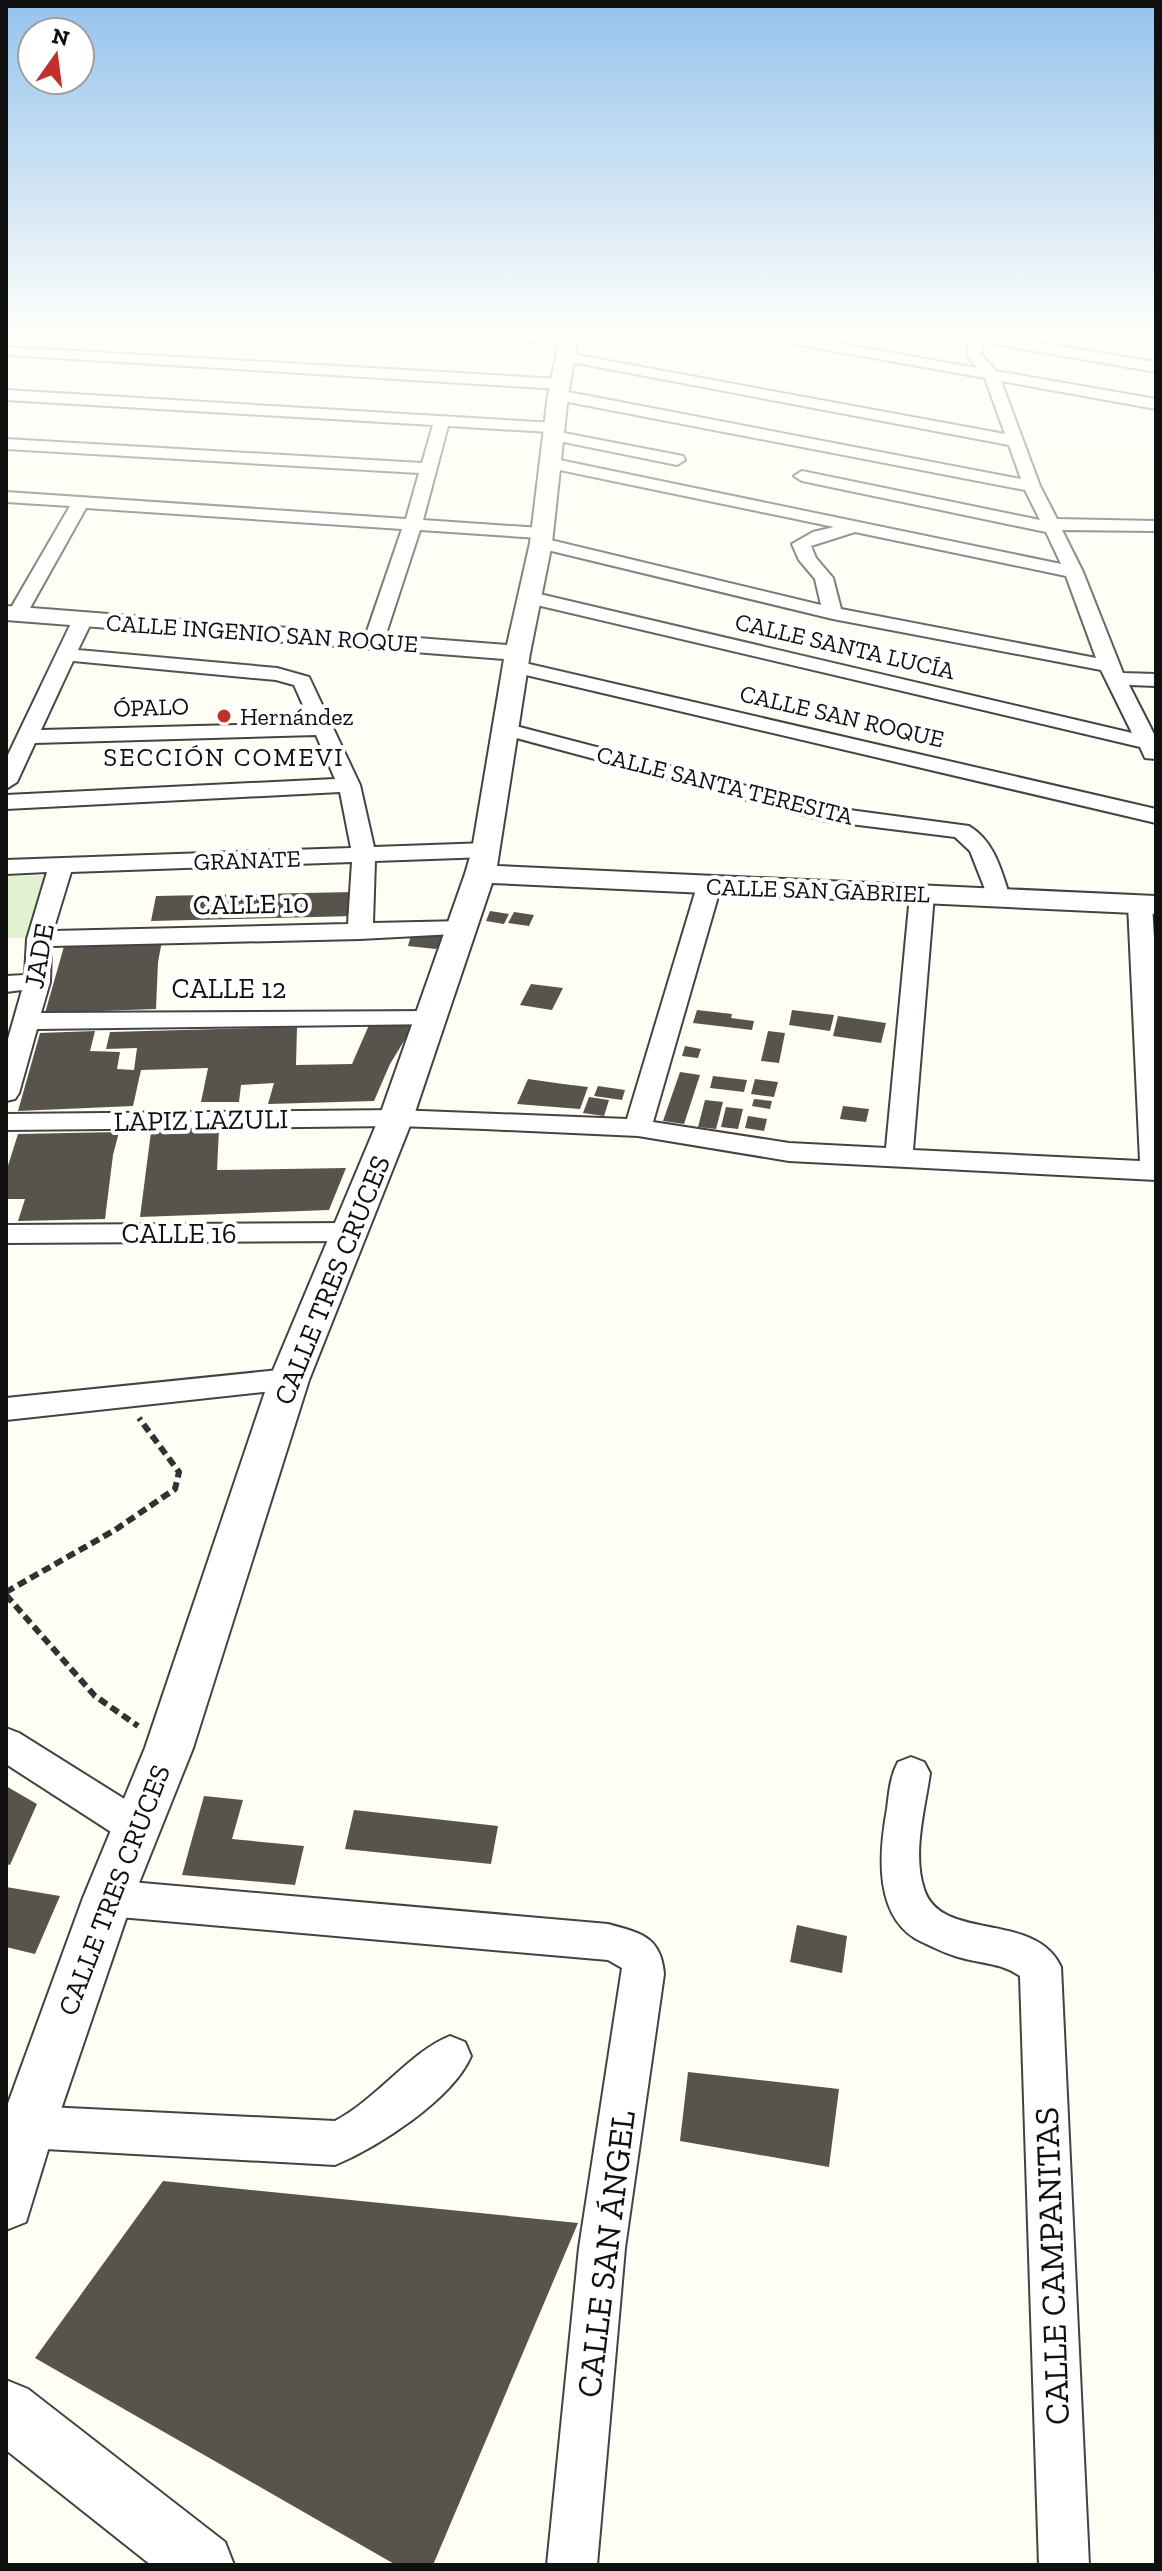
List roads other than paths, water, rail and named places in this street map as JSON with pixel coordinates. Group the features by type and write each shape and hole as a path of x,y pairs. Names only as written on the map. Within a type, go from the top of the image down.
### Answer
{"street":[{"path":"234,457 427,468"},
{"path":"374,640 413,524 430,457"},
{"name":"CALLE TRES CRUCES","path":"6,2202 27,2127 108,1898 169,1748 289,1380 352,1232 464,928 484,862 508,730 517,660 531,598 552,457"},
{"path":"672,457 677,460"},
{"path":"683,457 790,514 1074,572"},
{"path":"886,457 1032,486"},
{"path":"1021,457 1074,572 1113,673 1152,751"},
{"path":"802,476 1051,526 1156,526"},
{"name":"CALLE SANTA LUCÍA","path":"6,497 413,524 541,538 833,613 1156,680"},
{"path":"12,613 81,502"},
{"path":"790,514 808,560 824,578 833,613"},
{"path":"801,544 819,536 857,528"},
{"name":"CALLE SANTA LUCÍA","path":"531,598 1152,751"},
{"name":"CALLE INGENIO SAN ROQUE","path":"12,613 374,640 517,660"},
{"path":"6,782 83,619"},
{"path":"68,655 290,676 305,684 349,785 364,856 360,932"},
{"name":"CALLE SAN ROQUE","path":"517,660 1156,816"},
{"name":"ÓPALO","path":"28,737 323,729"},
{"name":"CALLE SANTA TERESITA","path":"508,730 826,814 961,831 975,839 983,852 998,897"},
{"path":"6,802 349,785"},
{"path":"1103,803 1156,794"},
{"name":"GRANATE","path":"6,867 364,856 484,862"},
{"name":"CALLE SAN GABRIEL","path":"484,862 709,886 1148,905"},
{"name":"JADE","path":"8,1078 37,982 39,939 61,866"},
{"path":"638,1128 709,886"},
{"path":"899,1156 922,895"},
{"path":"1148,905 1155,1171"},
{"name":"CALLE 10","path":"39,939 464,928"},
{"path":"6,984 37,982"},
{"name":"CALLE 12","path":"26,1021 432,1019"},
{"name":"LAPIZ LAZULI","path":"6,1122 396,1118 638,1128 789,1152 1155,1171"},
{"name":"CALLE 16","path":"6,1234 352,1232"},
{"path":"6,1409 289,1380"},
{"path":"6,1744 136,1827"},
{"name":"CALLE CAMPANITAS","path":"911,1773 899,1878 906,1902 917,1919 957,1939 1012,1949 1040,1967 1064,2565"},
{"name":"CALLE SAN ÁNGEL","path":"108,1898 608,1942 630,1949 642,1959 643,1974 602,2248 572,2565"},
{"path":"27,2127 335,2143 351,2138 371,2124 450,2056"},
{"path":"6,2411 202,2565"}],"place":[{"name":"Hernández","path":"224,716"}],"district":[{"name":"SECCIÓN COMEVI","path":"224,757"}]}
